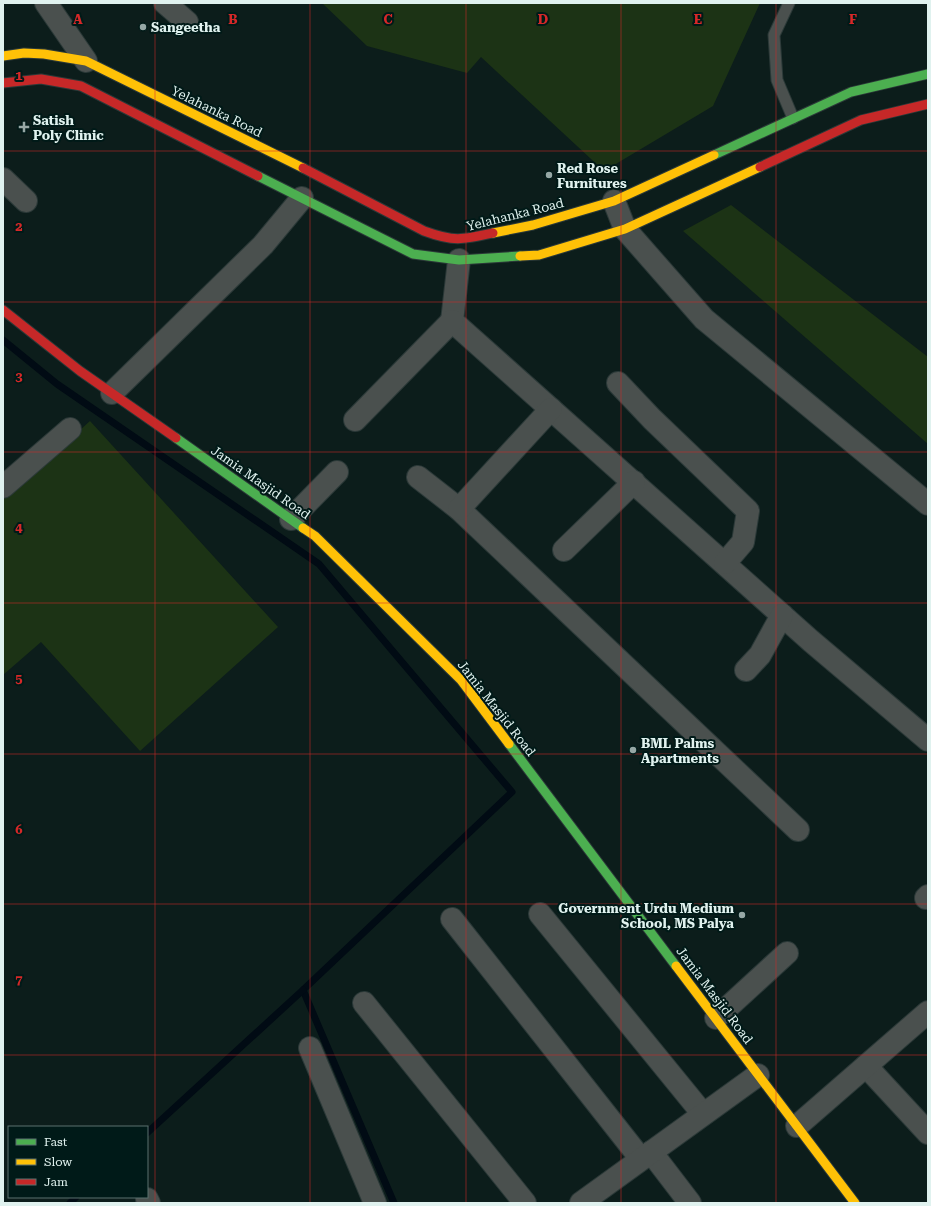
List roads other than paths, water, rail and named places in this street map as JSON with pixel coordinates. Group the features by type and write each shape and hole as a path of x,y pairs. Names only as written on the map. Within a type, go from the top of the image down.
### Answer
{"main road":[{"name":"Yelahanka Road","path":"3,56 16,53 54,53 86,61 317,175 424,231 442,237 462,240 533,225 614,201 851,92 928,74"},
{"path":"3,83 41,79 82,86 413,254 459,260 538,255 625,229 861,120 928,104"},
{"name":"Jamia Masjid Road","path":"3,310 112,393 315,536 461,680 855,1203"}],"street":[{"path":"46,3 86,61"},
{"path":"165,3 187,22"},
{"path":"3,179 26,201"},
{"path":"112,393 263,245 302,198"},
{"path":"614,201 625,229 704,319 928,504"},
{"path":"355,420 452,321 459,260"},
{"path":"452,321 782,615 928,740"},
{"path":"618,383 652,419 748,511 743,542 725,564"},
{"path":"459,509 552,410"},
{"path":"3,487 70,428"},
{"path":"291,519 337,472"},
{"path":"418,477 459,509 798,830"},
{"path":"564,550 634,482"},
{"path":"746,670 760,655 782,615"},
{"path":"540,914 703,1114"},
{"path":"452,919 646,1156 690,1203"},
{"path":"716,1018 787,953"},
{"path":"364,1003 526,1203"},
{"path":"797,1126 928,1012"},
{"path":"310,1048 375,1203"},
{"path":"866,1066 928,1133"},
{"path":"581,1203 758,1075"}],"lane":[{"path":"789,3 774,35 777,80 793,118"}],"waterway":[{"path":"3,340 57,384 319,564 512,792 303,990 394,1203"},
{"path":"148,1132 303,990"},
{"path":"70,1203 75,1198"}],"place":[{"name":"Sangeetha","path":"143,27"},
{"name":"Satish Poly Clinic","path":"24,127"},
{"name":"Red Rose Furnitures","path":"549,175"},
{"name":"BML Palms Apartments","path":"633,750"},
{"name":"Government Urdu Medium School, MS Palya","path":"742,915"}]}
